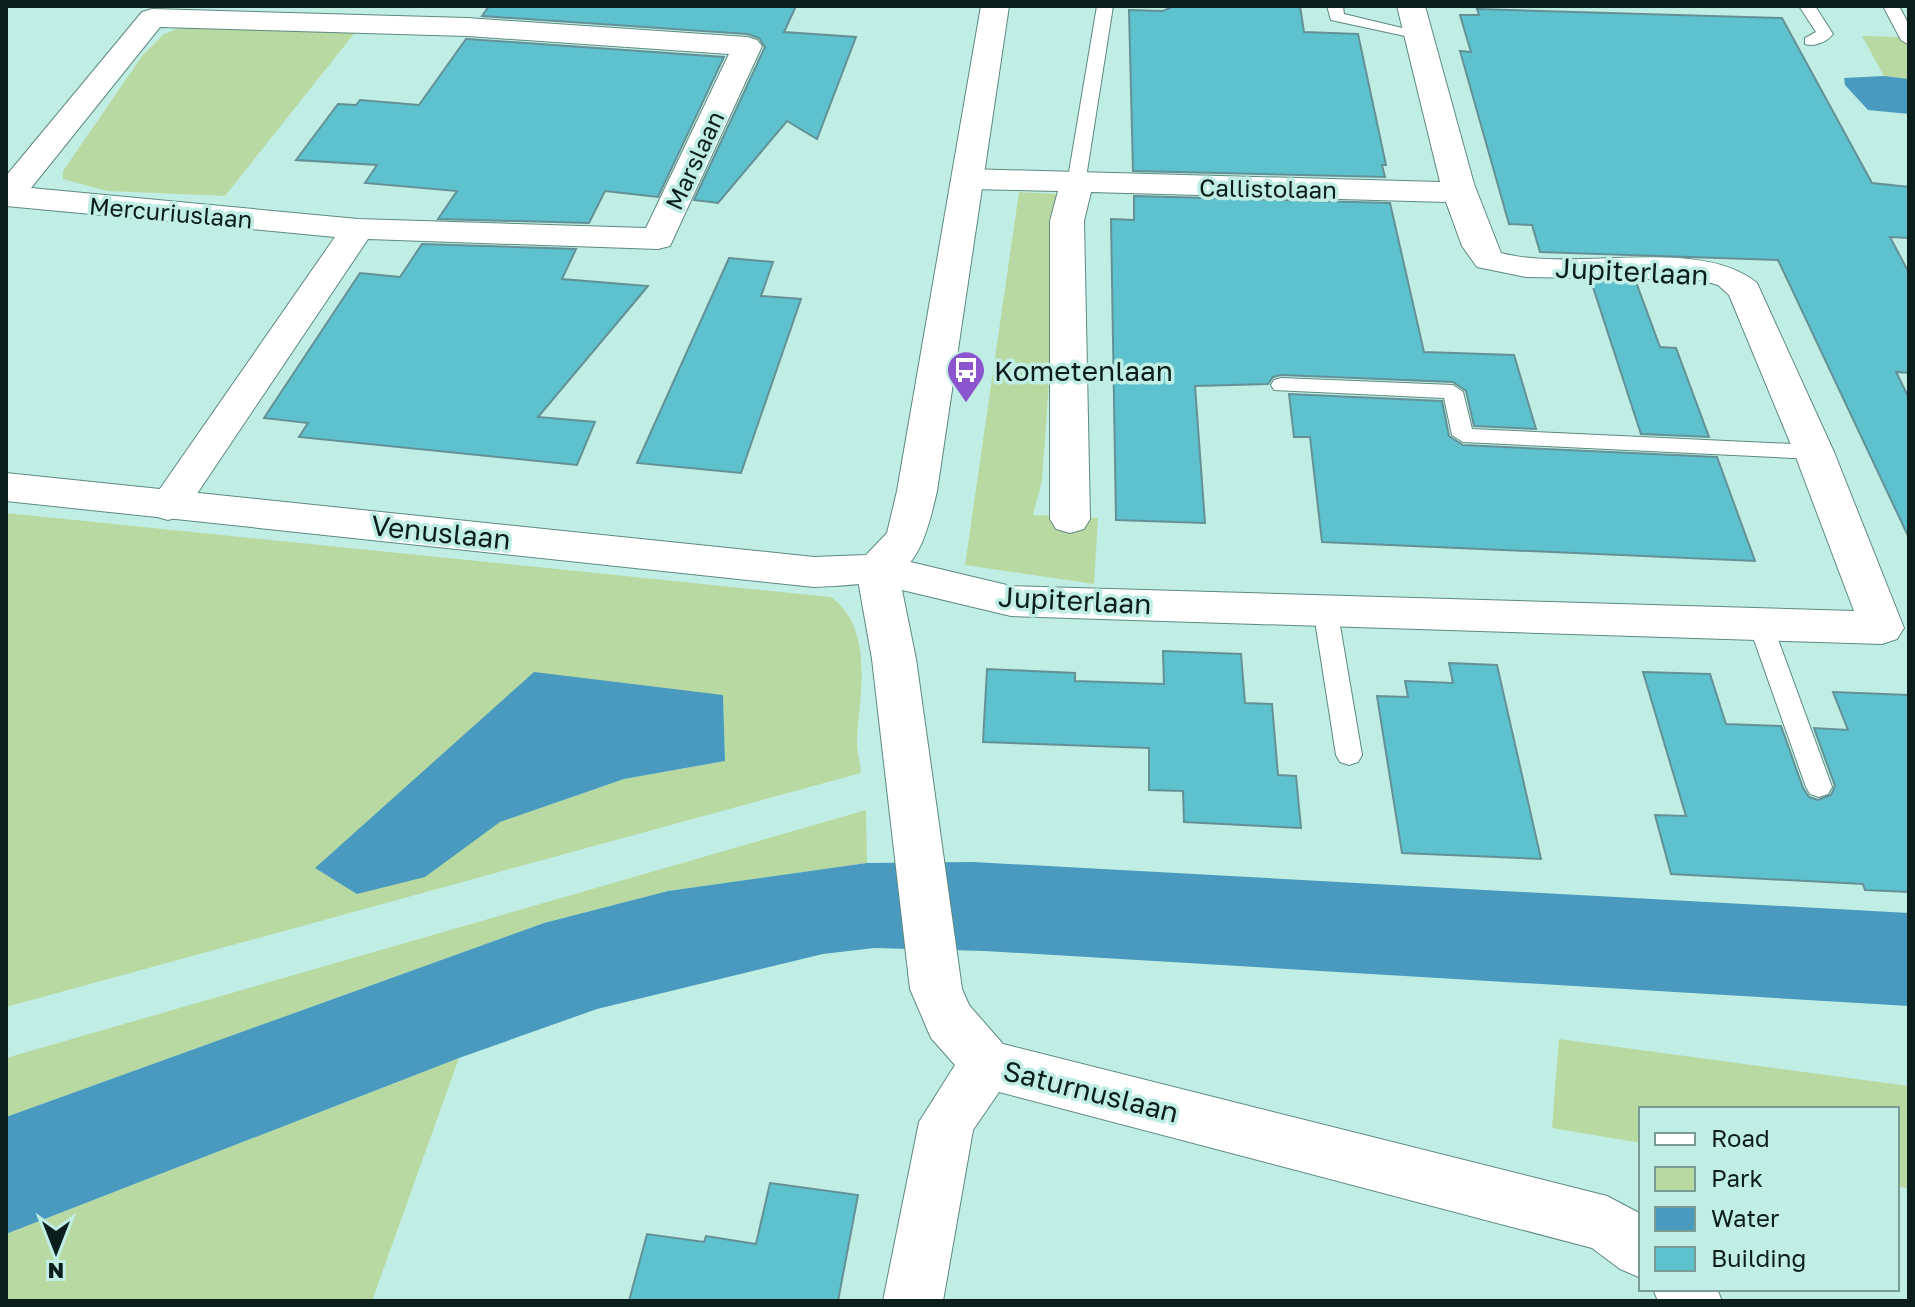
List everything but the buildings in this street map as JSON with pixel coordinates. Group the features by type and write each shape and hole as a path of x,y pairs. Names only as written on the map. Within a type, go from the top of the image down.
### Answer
{"street":[{"path":"877,569 906,538 932,403 995,6"},
{"name":"Mercuriuslaan","path":"152,18 14,178 7,196 358,229"},
{"name":"Marslaan","path":"152,18 467,27 747,46 658,239 358,229"},
{"name":"Jupiterlaan","path":"877,569 1011,601 1325,608 1882,628 1814,452 1745,290 1730,278 1702,270 1521,267 1492,262 1479,252 1459,192 1415,20"},
{"name":"Callistolaan","path":"967,179 1459,192"},
{"path":"1070,519 1067,221 1076,184"},
{"path":"168,506 358,229"},
{"name":"Venuslaan","path":"6,487 814,572 877,569"},
{"name":"Saturnuslaan","path":"877,569 894,659 936,989 950,1021 987,1064 1607,1224 1639,1248"},
{"path":"913,1301 947,1122 987,1064"}],"lane":[{"path":"1076,184 1105,6"},
{"path":"1335,6 1337,17 1415,20"},
{"path":"1807,6 1825,34 1811,41"},
{"path":"1891,6 1909,40"},
{"path":"1281,385 1453,392 1463,435 1814,452"},
{"path":"1325,608 1349,755"},
{"path":"1760,623 1819,787"}],"green space":[{"path":"179,28 357,30 225,196 107,191 63,179 63,171 142,56 164,34"},
{"path":"1862,36 1909,37 1909,79 1884,76"},
{"path":"1019,192 1058,194 1055,297 1042,481 1033,515 1098,518 1094,584 965,565"},
{"path":"6,513 831,597 853,625 861,661 857,740 861,773 6,1007","holes":["723,695 725,761 624,779 500,822"]},
{"path":"866,810 867,863 668,891 544,923 6,1117 6,1058"},
{"path":"1559,1039 1909,1086 1909,1189 1899,1186 1899,1107 1639,1107 1639,1143 1552,1128"},
{"path":"459,1058 372,1301 6,1301 6,1234"}],"water":[{"path":"1884,76 1909,79 1909,114 1868,110 1845,85 1844,78"},
{"path":"534,672 723,695 725,761 624,779 500,822 425,877 357,894 315,868"},
{"path":"973,862 1909,913 1909,1006 985,951 874,948 823,954 597,1009 459,1058 6,1234 6,1117 544,923 668,891 867,863"}],"place":[{"name":"Kometenlaan","path":"966,404"}]}
